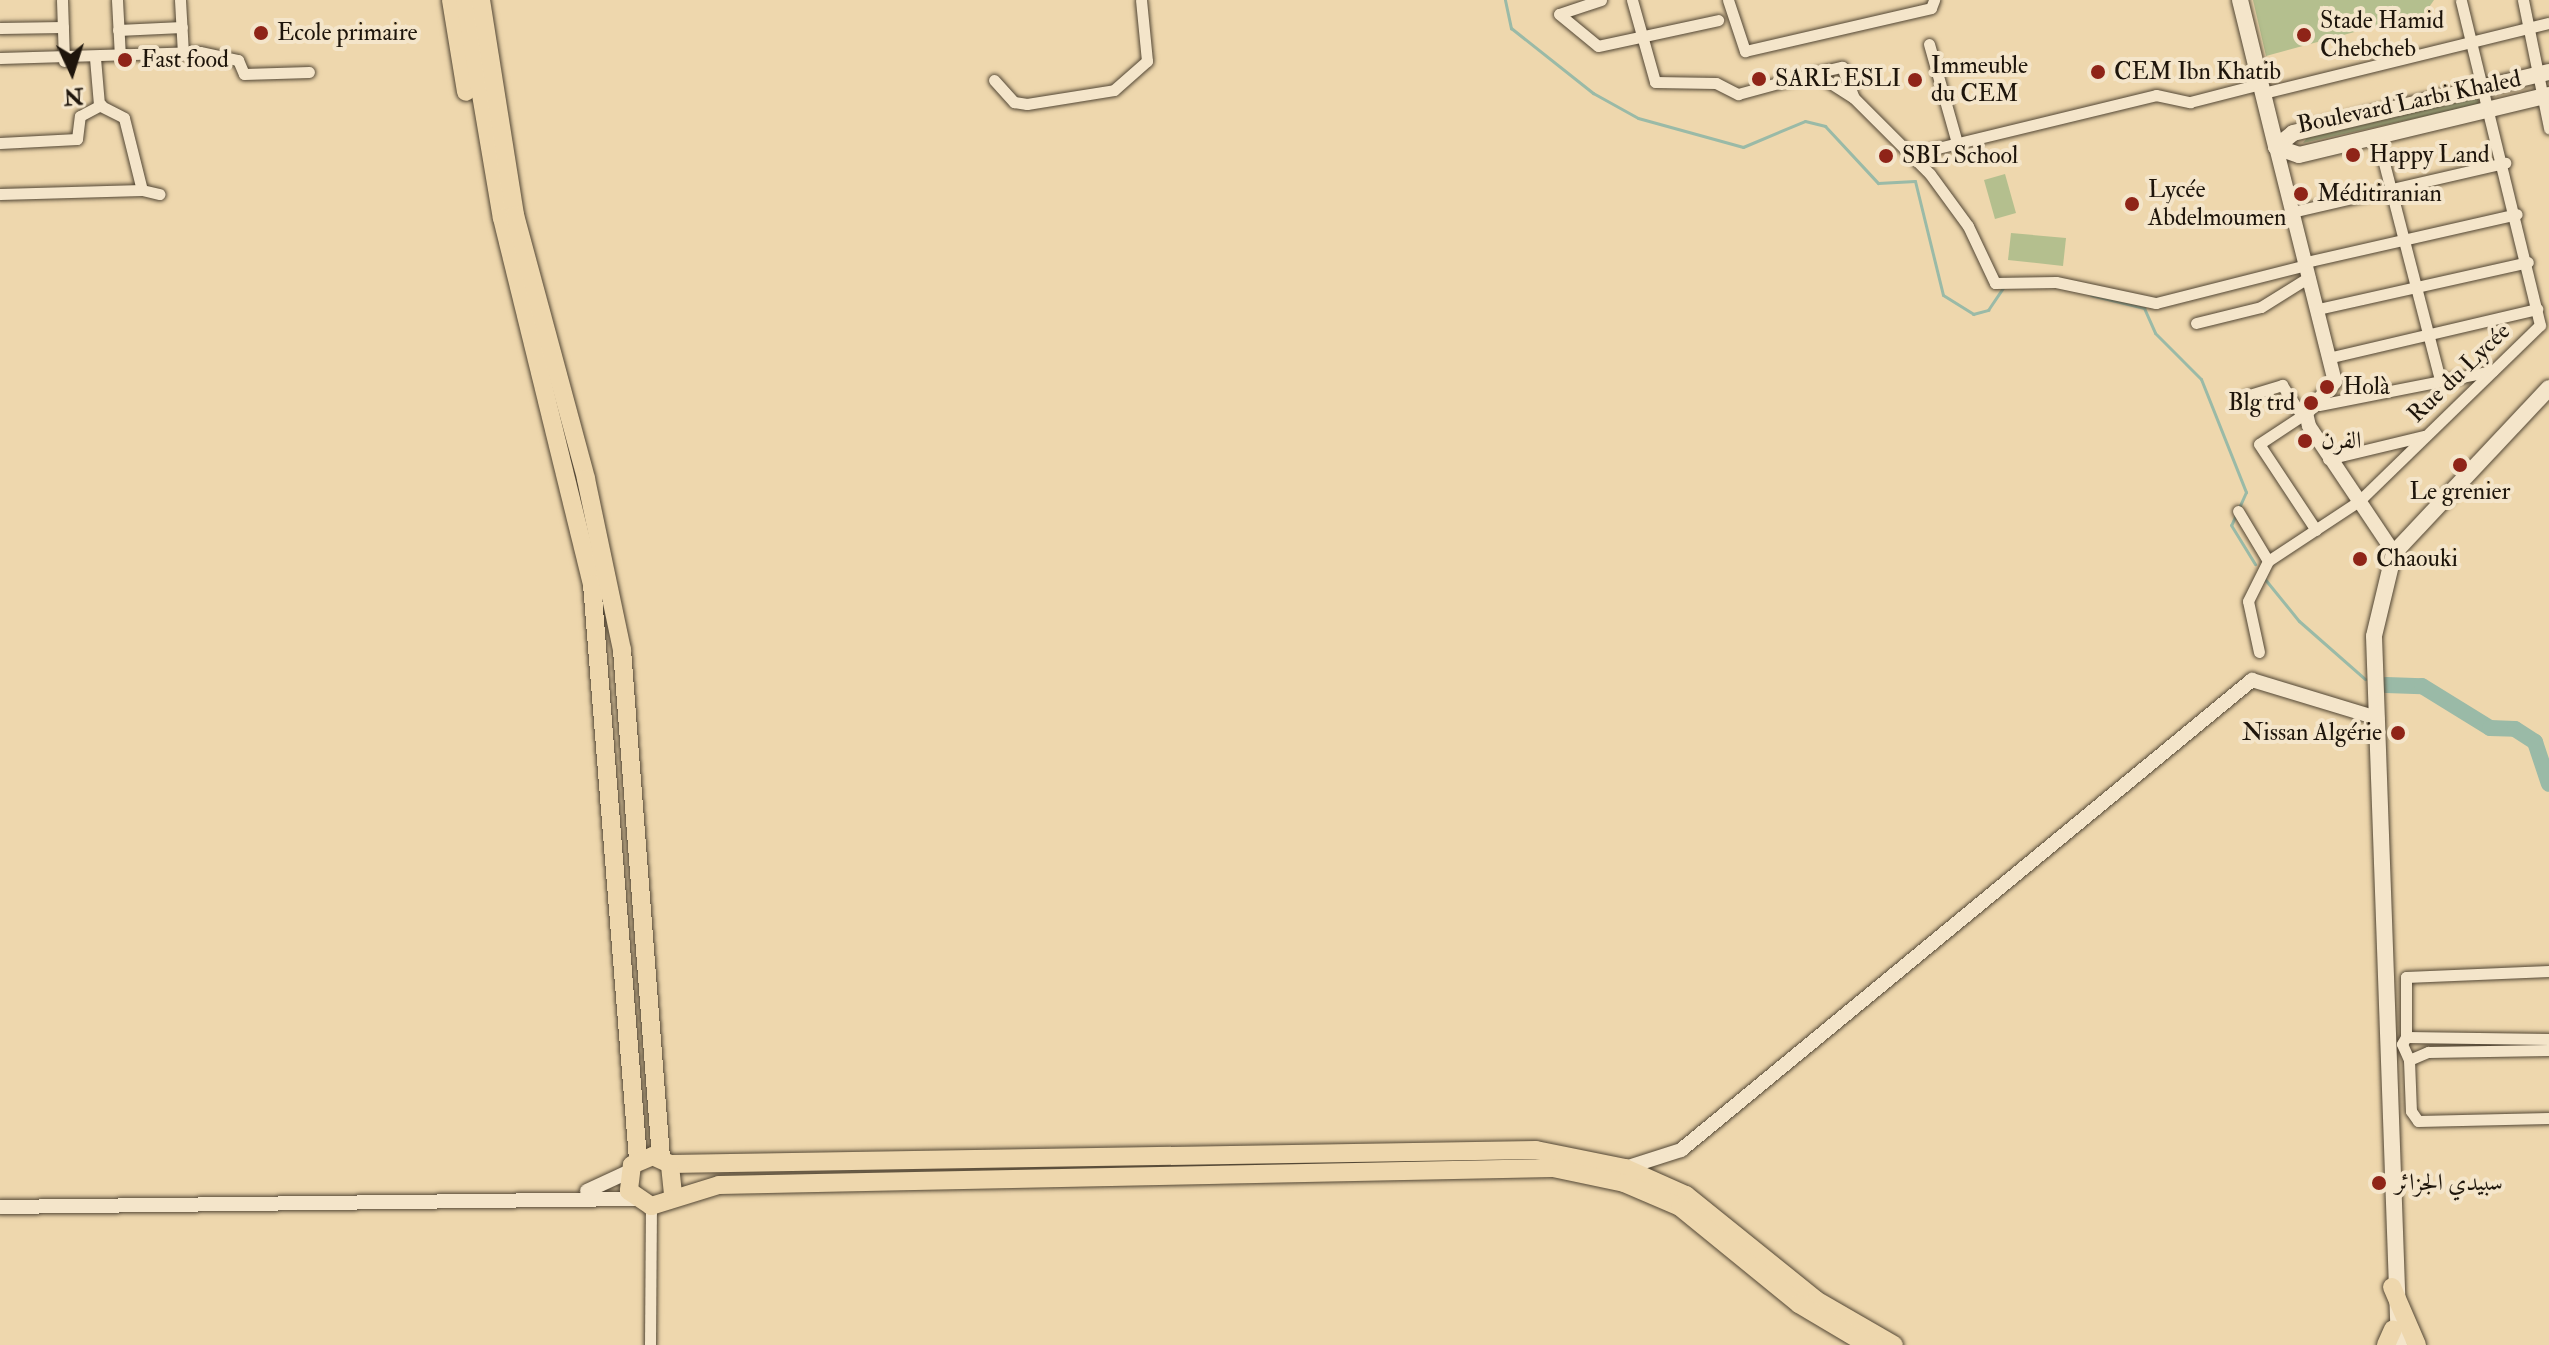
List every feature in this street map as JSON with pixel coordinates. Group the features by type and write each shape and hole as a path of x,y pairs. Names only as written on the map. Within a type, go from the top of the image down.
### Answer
{"main road":[{"path":"451,0 478,154 508,217 586,479 622,650 666,1161 673,1194"},
{"path":"465,0 508,217 592,584 633,1166 643,1202 719,1185 1553,1168 1624,1183 1680,1207 1799,1304 1868,1345"},
{"path":"481,0 490,123"},
{"path":"489,0 508,217"},
{"path":"2240,0 2276,147"},
{"name":"Boulevard Larbi Khaled","path":"2276,147 2293,133 2543,73"},
{"name":"Boulevard Larbi Khaled","path":"2276,147 2299,155 2546,96"},
{"path":"2393,1337 2374,636 2394,553 2549,388"},
{"path":"633,1166 666,1161 1536,1150 1625,1168 1705,1207 1816,1300 1894,1345"},
{"path":"2392,1287 2417,1345"}],"street":[{"path":"62,0 64,61"},
{"path":"117,0 120,57"},
{"path":"180,0 183,54"},
{"path":"994,80 1014,102 1027,104 1114,90 1147,61 1141,0"},
{"path":"1601,0 1563,9 1560,18 1598,46 1718,20"},
{"path":"1632,0 1651,78 1660,83 1716,83 1738,94 1842,67 1854,98"},
{"path":"1728,0 1745,51 1931,8 1934,0"},
{"name":"Rue du Lycée","path":"2259,652 2248,601 2256,575 2268,561 2359,501 2540,325 2505,163 2470,43 2461,0"},
{"path":"2523,0 2543,73 2549,128"},
{"path":"1913,154 2156,95 2190,102 2261,89 2549,23"},
{"path":"0,28 63,27"},
{"path":"118,30 182,27"},
{"path":"1929,44 1957,143"},
{"path":"0,58 64,61 183,54 233,58 254,76 309,72"},
{"path":"95,58 101,105"},
{"path":"1815,73 1854,98 1913,154 1968,226 1997,283 2056,282 2156,303 2517,214"},
{"path":"0,143 77,139 80,116 101,105"},
{"path":"101,105 124,118 142,190"},
{"path":"2377,136 2440,380"},
{"path":"2276,147 2332,357 2335,382 2309,411 2259,444 2316,530"},
{"path":"2292,212 2505,163"},
{"path":"0,194 142,190 160,194"},
{"path":"2318,309 2528,262"},
{"path":"2196,323 2261,307 2307,268"},
{"path":"2332,357 2537,309"},
{"path":"2309,411 2440,380 2493,371"},
{"path":"2246,396 2282,385 2309,411 2328,459 2394,553"},
{"path":"2328,459 2426,435"},
{"path":"2238,511 2268,561"},
{"path":"1625,1168 1681,1150 2252,680 2377,718"},
{"path":"2549,971 2406,977 2411,1111 2418,1121 2549,1118"},
{"path":"2406,1037 2549,1039"},
{"path":"2409,1060 2428,1052 2549,1050"},
{"path":"576,1195 633,1166"},
{"path":"0,1207 576,1195 643,1202 650,1345"}],"green space":[{"name":"Stade Hamid Chebcheb","path":"2253,0 2434,0 2425,13 2266,56"},
{"path":"2477,98 2480,104 2303,143 2307,138"},
{"path":"2005,174 2016,213 1995,219 1984,180"},
{"path":"2011,233 2066,238 2063,266 2008,260"}],"waterway":[{"path":"1505,0 1511,28 1593,93 1638,118 1743,147 1805,121 1825,126 1878,183 1915,181 1943,295 1973,314 1988,310 2003,288"},
{"path":"2091,295 2144,308 2155,333 2201,379 2246,492 2231,525 2255,564"},
{"path":"2264,578 2299,621 2365,679"},
{"path":"2386,685 2422,686 2490,728 2515,729 2535,742 2549,784"}],"place":[{"name":"Ecole primaire","path":"261,33"},
{"name":"Stade Hamid Chebcheb","path":"2304,35"},
{"name":"Fast food","path":"125,60"},
{"name":"CEM Ibn Khatib","path":"2098,72"},
{"name":"SARL ESLI","path":"1759,79"},
{"name":"Immeuble du CEM","path":"1915,80"},
{"name":"Happy Land","path":"2353,155"},
{"name":"SBL School","path":"1886,156"},
{"name":"Méditiranian","path":"2301,194"},
{"name":"Lycée Abdelmoumen","path":"2132,204"},
{"name":"Holà","path":"2327,387"},
{"name":"Blg trd","path":"2311,403"},
{"name":"الفرن","path":"2305,441"},
{"name":"Le grenier","path":"2460,465"},
{"name":"Chaouki","path":"2360,559"},
{"name":"Nissan Algérie","path":"2398,733"},
{"name":"سبيدي الجزائر","path":"2379,1183"}]}
